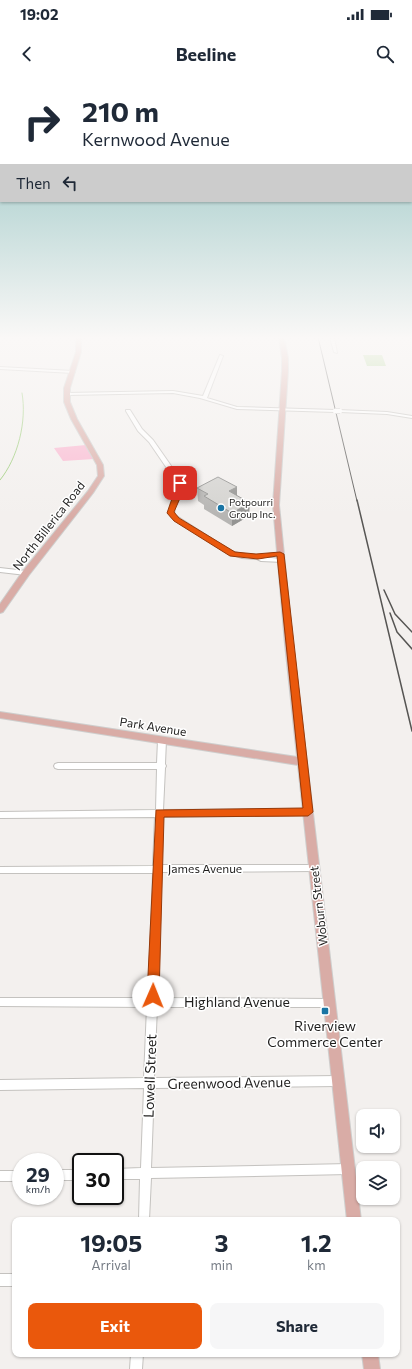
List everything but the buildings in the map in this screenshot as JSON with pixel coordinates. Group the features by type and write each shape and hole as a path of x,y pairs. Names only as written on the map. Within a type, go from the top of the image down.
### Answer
{"main road":[{"name":"North Billerica Road","path":"0,610 26,573 91,492 102,476 100,464 68,405 67,397"},
{"name":"Woburn Street","path":"283,397 276,505 280,554 354,1217"},
{"name":"Park Avenue","path":"0,715 303,762"},
{"path":"370,1357 372,1369"}],"street":[{"path":"200,397 237,408 387,413 412,417"},
{"path":"128,411 140,430 151,441 180,483 180,489 171,510 173,516 229,552 242,556 280,554"},
{"path":"258,556 260,559 281,561"},
{"path":"0,570 26,573"},
{"name":"Lowell Street","path":"144,1217 162,740"},
{"path":"58,766 162,766"},
{"path":"0,815 308,812"},
{"name":"James Avenue","path":"0,870 314,868"},
{"name":"Highland Avenue","path":"0,1002 330,1003"},
{"name":"Greenwood Avenue","path":"0,1085 338,1081"},
{"path":"124,1174 349,1169"},
{"path":"0,1176 12,1176"},
{"path":"0,1280 12,1280"},
{"path":"136,1369 137,1357"}],"shaded area":[{"path":"86,445 94,459 63,461 54,448"}],"waterway":[{"path":"0,480 12,461 20,439 23,415 22,397"}],"railway":[{"path":"332,397 357,501"},
{"path":"357,500 412,731"},
{"path":"384,590 395,614 412,632"},
{"path":"390,613 397,632 412,649"}],"place":[{"name":"Potpourri Group Inc.","path":"221,508"},
{"name":"Riverview Commerce Center","path":"325,1011"}],"route":[{"path":"153,996 155,890 159,813 308,812 280,554 258,556 242,556 233,554 177,519 173,516 171,510 180,489 180,483"}]}
